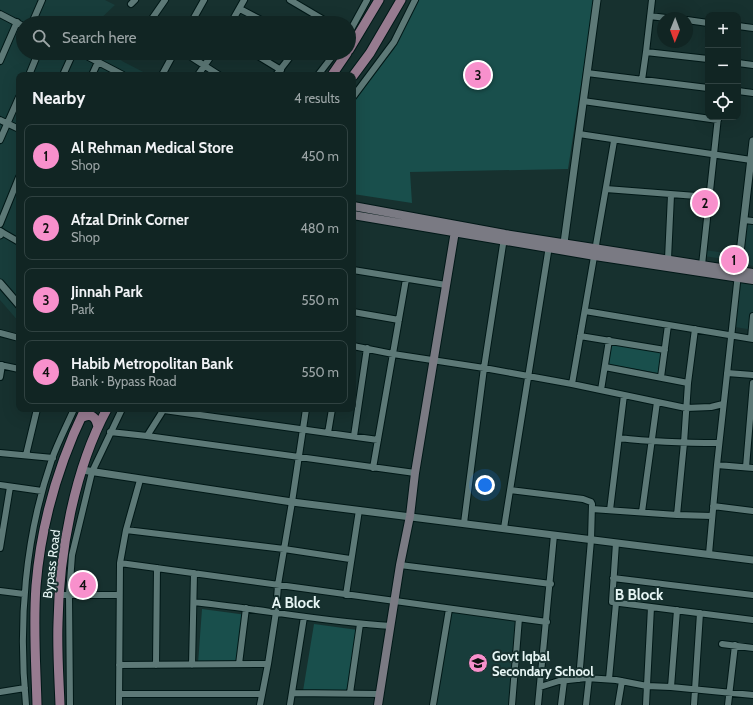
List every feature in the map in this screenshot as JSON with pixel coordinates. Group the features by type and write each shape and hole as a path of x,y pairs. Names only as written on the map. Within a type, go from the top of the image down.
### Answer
{"main road":[{"path":"356,30 379,0"},
{"path":"356,72 370,53 401,0"},
{"path":"334,72 342,60"},
{"path":"356,207 504,238 738,274 753,273"},
{"path":"356,215 456,229"},
{"path":"378,705 456,229"},
{"path":"550,245 564,243 596,252 668,259 702,265 738,274 753,280"},
{"path":"38,705 35,626 36,587 40,548 48,508 59,470 84,412"},
{"name":"Bypass Road","path":"60,705 58,643 63,548 82,470 98,427 106,412"},
{"path":"81,418 87,415 92,415 96,419 98,427"}],"street":[{"path":"35,16 42,0"},
{"path":"154,16 165,0"},
{"path":"195,16 204,0"},
{"path":"236,16 244,0"},
{"path":"290,0 318,16"},
{"path":"356,94 394,42 415,0"},
{"path":"564,243 597,0"},
{"path":"642,80 652,0"},
{"path":"356,23 364,1"},
{"path":"240,9 253,16"},
{"path":"0,14 16,22"},
{"path":"650,16 657,17"},
{"path":"693,21 705,23"},
{"path":"0,61 16,24"},
{"path":"741,26 753,28"},
{"path":"646,52 705,59"},
{"path":"30,72 35,60"},
{"path":"64,72 69,60"},
{"path":"94,60 117,72"},
{"path":"164,72 170,60"},
{"path":"197,60 215,72"},
{"path":"200,72 208,60"},
{"path":"262,60 278,72 287,60"},
{"path":"320,72 330,60"},
{"path":"93,72 98,62"},
{"path":"741,63 753,65"},
{"path":"587,73 705,88"},
{"path":"741,91 753,93"},
{"path":"583,101 705,116"},
{"path":"0,140 16,104"},
{"path":"0,120 16,128"},
{"path":"702,265 718,120"},
{"path":"579,134 614,141 751,160"},
{"path":"572,384 614,141"},
{"path":"709,554 723,404 744,220 750,192 753,145"},
{"path":"16,185 0,230 16,239"},
{"path":"606,189 709,197"},
{"path":"668,259 671,194"},
{"path":"744,220 753,221"},
{"path":"464,523 484,368 504,238"},
{"path":"504,528 550,245"},
{"path":"356,271 446,285"},
{"path":"373,468 406,279"},
{"path":"0,283 16,301"},
{"path":"585,311 752,339 753,316"},
{"path":"356,313 399,320"},
{"path":"661,377 668,325"},
{"path":"676,516 684,443 688,383 695,329"},
{"path":"0,333 16,337"},
{"path":"580,336 665,350"},
{"path":"600,390 609,340"},
{"path":"356,346 572,384 686,408 711,407 723,404"},
{"path":"354,436 367,348"},
{"path":"0,377 1,365 16,368"},
{"path":"605,367 688,383"},
{"path":"727,373 753,375"},
{"path":"746,467 753,384"},
{"path":"610,510 624,395"},
{"path":"642,512 657,402"},
{"path":"26,456 36,412"},
{"path":"26,705 24,594 33,534 42,492 52,458 73,412"},
{"path":"70,705 69,595 72,555 92,472 120,412"},
{"path":"148,436 162,412"},
{"path":"184,412 378,440"},
{"path":"260,705 268,664 276,612 278,585 305,412"},
{"path":"328,433 332,412"},
{"path":"110,432 415,473"},
{"path":"619,438 652,442 719,443"},
{"path":"0,453 52,458"},
{"path":"717,465 753,468"},
{"path":"82,470 292,502 753,560"},
{"path":"119,705 120,563 126,530 140,480"},
{"path":"0,485 42,492"},
{"path":"0,548 10,487"},
{"path":"510,490 588,500 591,502 591,540 579,679"},
{"path":"713,506 753,511"},
{"path":"592,509 676,516 712,516"},
{"path":"346,595 350,559 359,510"},
{"path":"126,530 284,549 350,559"},
{"path":"538,705 551,584 554,535"},
{"path":"616,543 612,602 753,620"},
{"path":"120,563 547,622"},
{"path":"400,565 551,584"},
{"path":"156,664 157,568"},
{"path":"192,664 194,573"},
{"path":"613,578 753,595"},
{"path":"0,591 24,594"},
{"path":"60,595 119,595"},
{"path":"194,602 360,624 391,626"},
{"path":"609,679 616,603"},
{"path":"646,705 651,607"},
{"path":"239,664 246,608"},
{"path":"433,705 449,608"},
{"path":"671,687 676,610"},
{"path":"694,705 700,613"},
{"path":"290,705 304,617"},
{"path":"512,705 519,618"},
{"path":"350,693 360,624"},
{"path":"722,644 753,648"},
{"path":"728,705 735,645"},
{"path":"119,665 268,664"},
{"path":"586,705 589,678"},
{"path":"540,687 564,681 589,678 609,679 647,686 753,695"},
{"path":"562,705 564,681"},
{"path":"618,705 622,681"},
{"path":"0,692 25,688"},
{"path":"292,693 380,694"},
{"path":"119,694 262,694"}],"shaded area":[{"path":"0,0 105,0 115,5 103,16 16,16 16,60 121,60 143,72 16,72 16,319 0,300"},
{"path":"418,0 594,0 568,169 410,172 412,203 356,194 356,98 394,49"},
{"path":"746,222 753,223 753,266 741,263"},
{"path":"705,250 738,255 737,261 704,256"},
{"path":"740,280 753,282 753,330 735,327"},
{"path":"612,344 661,352 658,373 608,364"},
{"path":"202,609 247,615 241,665 198,664"},
{"name":"Govt Iqbal Secondary School","path":"451,612 517,621 510,705 436,705"},
{"path":"314,624 358,630 350,693 303,691"}],"place":[{"name":"Jinnah Park","path":"478,75"},
{"name":"Afzal Drink Corner","path":"705,203"},
{"name":"Al Rehman Medical Store","path":"734,260"},
{"name":"Habib Metropolitan Bank","path":"83,585"},
{"name":"Govt Iqbal Secondary School","path":"478,663"}],"district":[{"name":"B Block","path":"639,595"},
{"name":"A Block","path":"296,603"}]}
